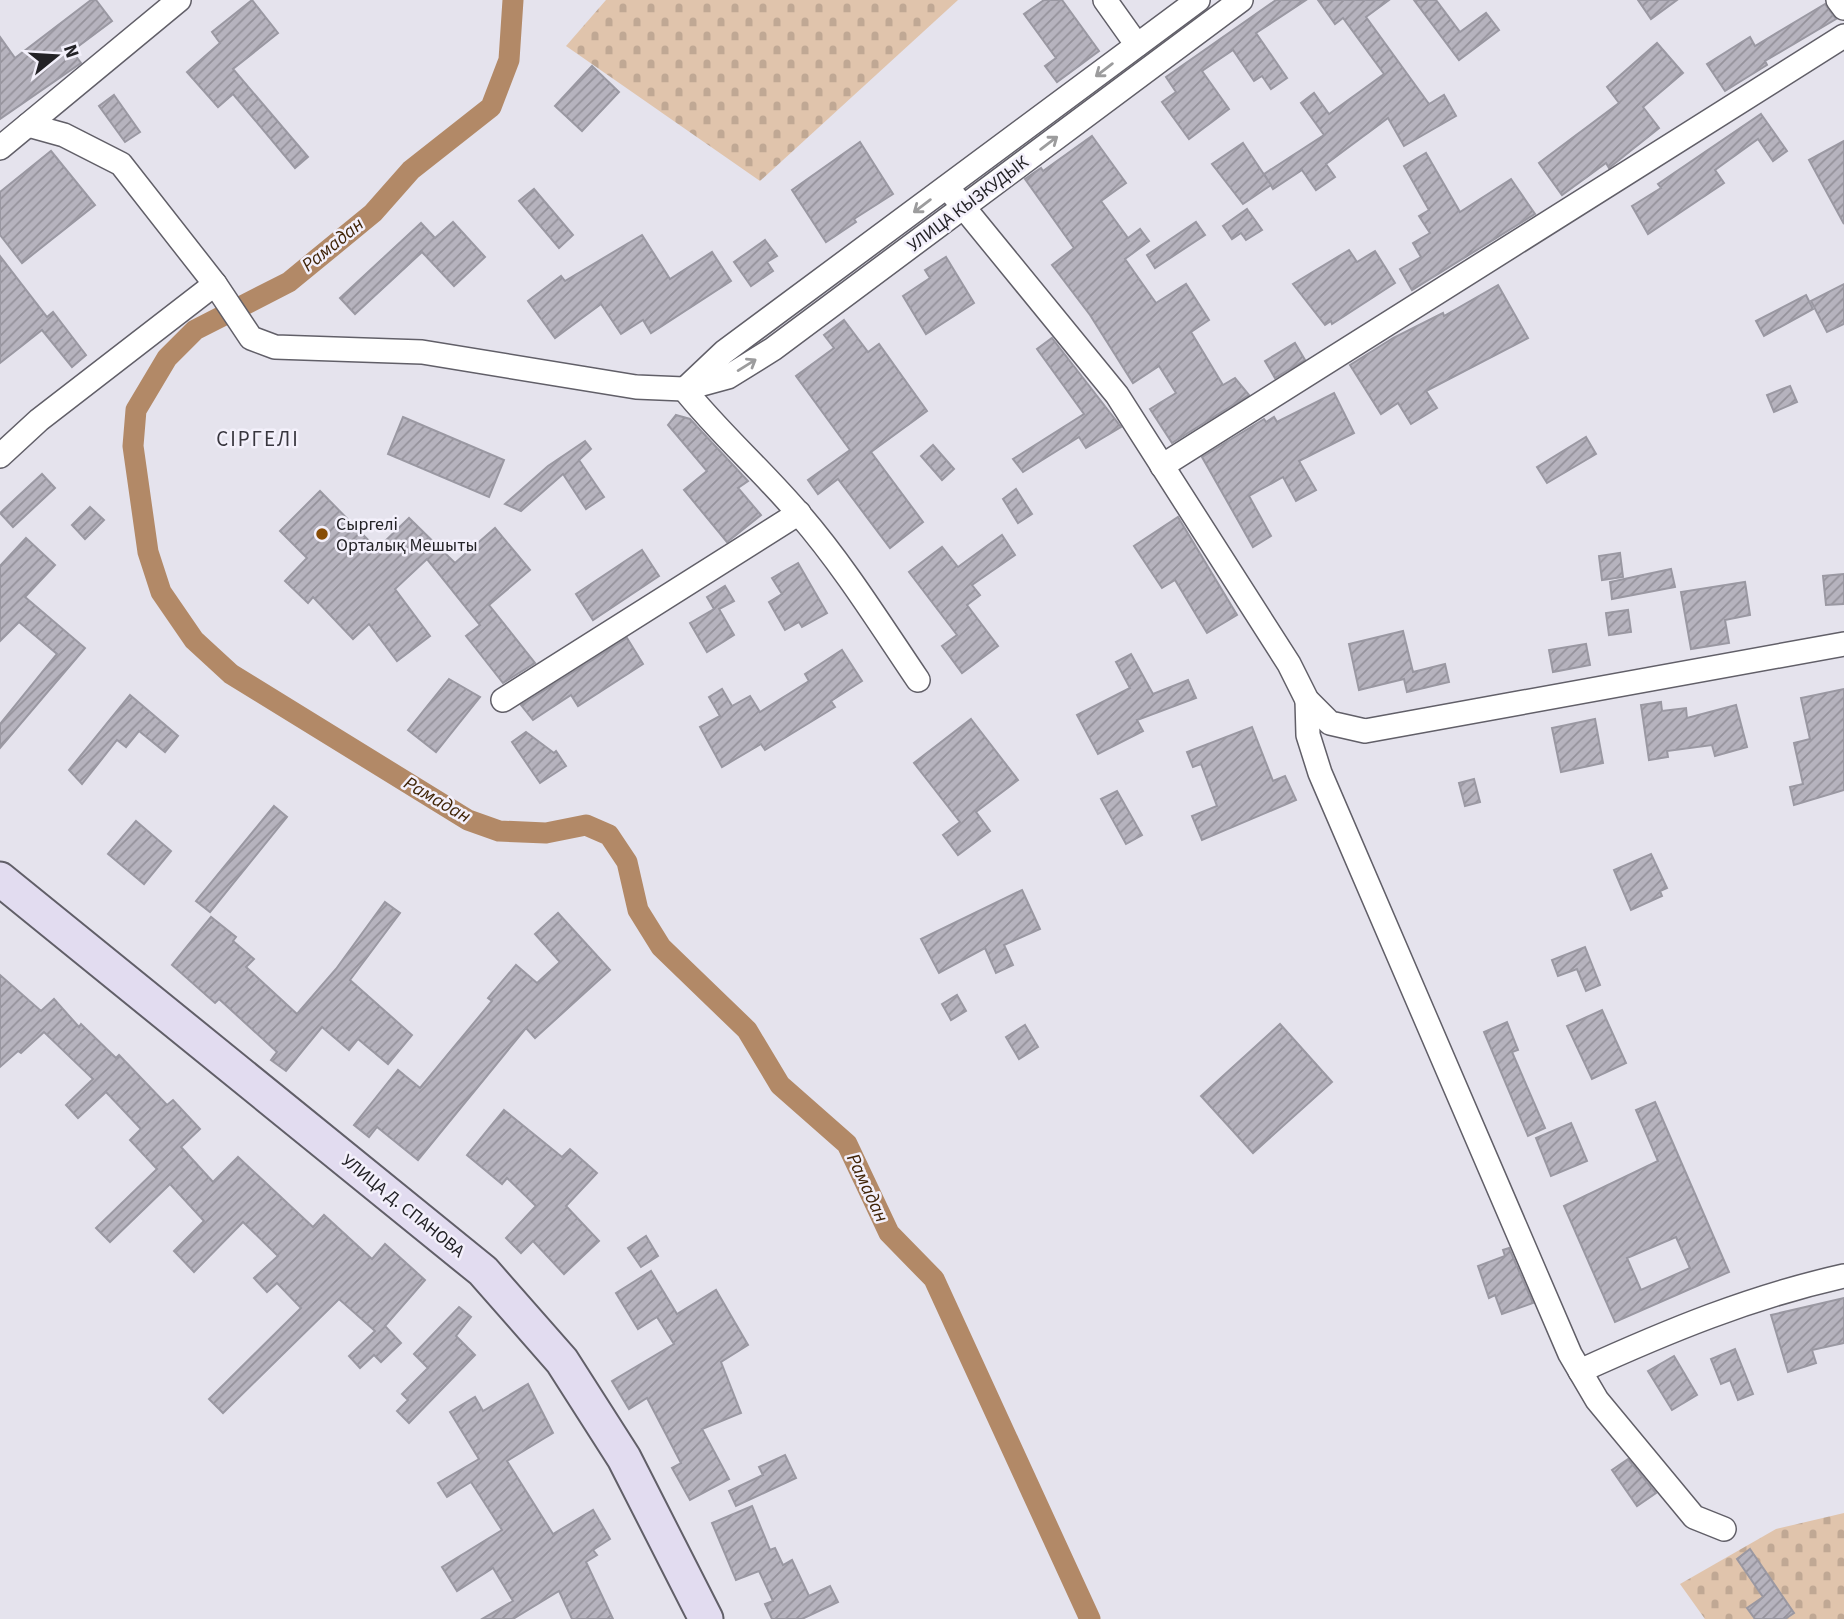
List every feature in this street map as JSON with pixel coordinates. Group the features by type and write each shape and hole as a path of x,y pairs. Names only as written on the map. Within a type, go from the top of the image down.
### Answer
{"main road":[{"name":"УЛИЦА Д. СПАНОВА","path":"0,879 483,1271 562,1361 624,1458 706,1619"}],"street":[{"path":"0,148 179,0"},
{"path":"1105,0 1138,45"},
{"path":"918,680 835,558 799,513 717,431 684,389 724,352 1198,0"},
{"name":"УЛИЦА КЫЗКУДЫК","path":"215,284 251,338 275,348 422,352 636,387 684,389 728,377 773,349 965,206 1211,9 1241,0"},
{"path":"1838,0 1844,9"},
{"path":"1162,466 1840,46"},
{"path":"0,456 39,420 215,284 121,164 64,135 28,125"},
{"path":"947,187 1117,395 1289,664 1307,700 1330,723 1365,731 1844,644"},
{"path":"503,700 799,513"},
{"path":"1307,700 1308,735 1320,774 1570,1354 1597,1400 1694,1517 1724,1529"},
{"path":"1580,1371 1655,1337 1779,1290 1844,1276"}],"green space":[{"path":"606,0 958,0 760,181 566,46"},
{"path":"1844,1513 1844,1619 1705,1619 1680,1584 1776,1529"}],"building":[{"path":"91,0 96,0 112,21 72,51 81,63 0,119 0,37 15,58"},
{"path":"252,0 278,33 233,69 308,157 295,168 233,94 218,107 187,72 220,43 212,32"},
{"path":"1044,0 1062,0 1099,51 1057,82 1045,66 1056,58 1024,14"},
{"path":"1276,0 1306,0 1256,33 1287,78 1271,89 1262,76 1254,81 1233,50 1202,71 1229,109 1189,139 1162,102 1176,92 1166,77"},
{"path":"1318,0 1389,0 1366,17 1429,104 1444,95 1456,116 1404,146 1388,118 1326,164 1335,177 1316,190 1302,170 1273,189 1264,174 1324,135 1301,103 1314,93 1329,114 1384,74 1343,18 1335,24"},
{"path":"1414,0 1436,0 1460,32 1486,13 1499,30 1459,60"},
{"path":"1638,0 1677,0 1651,19"},
{"path":"1825,4 1836,19 1765,61 1767,65 1725,91 1707,64 1750,37 1755,46"},
{"path":"1657,43 1683,73 1643,107 1659,128 1609,168 1606,163 1562,195 1539,163 1619,103 1607,87"},
{"path":"592,66 619,92 582,131 555,106"},
{"path":"114,95 140,132 125,142 99,106"},
{"path":"1761,114 1787,151 1773,161 1758,139 1715,170 1724,183 1648,234 1632,206 1661,188 1658,184"},
{"path":"1092,136 1126,183 1101,201 1128,238 1140,229 1149,241 1125,259 1156,303 1186,284 1209,320 1191,332 1223,385 1235,378 1249,395 1172,443 1150,409 1176,393 1159,366 1133,383 1090,315 1052,265 1074,248 1025,179 1041,168 1043,171"},
{"path":"1844,141 1844,224 1809,160"},
{"path":"860,142 893,194 854,219 856,222 826,242 792,190"},
{"path":"1243,143 1271,185 1243,204 1212,164"},
{"path":"51,151 95,205 22,263 0,235 0,192"},
{"path":"1426,153 1460,212 1511,179 1535,214 1412,290 1400,269 1421,257 1413,243 1430,233 1419,216 1429,210 1404,166"},
{"path":"534,189 573,235 559,248 519,201"},
{"path":"1247,209 1262,230 1246,240 1241,233 1232,239 1223,226"},
{"path":"453,222 485,257 454,286 422,252 355,314 340,298 421,223 435,238"},
{"path":"1196,222 1205,235 1155,268 1147,255"},
{"path":"642,235 670,279 712,252 731,281 651,333 643,320 621,334 601,304 555,338 528,301 561,276 565,281"},
{"path":"765,240 777,256 767,262 773,271 751,286 734,262"},
{"path":"1349,250 1357,262 1375,251 1395,283 1332,324 1331,321 1325,325 1293,284"},
{"path":"0,256 47,317 53,312 86,355 72,367 42,330 0,363"},
{"path":"946,257 974,303 926,334 903,296 930,278 925,270"},
{"path":"1844,284 1844,324 1827,332 1811,301"},
{"path":"1498,285 1528,338 1426,391 1437,408 1411,424 1398,403 1381,414 1350,365 1393,338 1443,313 1444,316"},
{"path":"1806,295 1813,309 1764,336 1756,321"},
{"path":"844,320 868,352 879,344 927,411 871,452 923,522 890,548 838,479 818,494 808,480 850,450 796,376 834,348 824,335"},
{"path":"1052,338 1121,427 1086,448 1079,437 1023,472 1013,459 1084,414 1037,349"},
{"path":"1295,343 1305,360 1275,378 1265,361"},
{"path":"1790,386 1797,402 1774,412 1767,395"},
{"path":"1334,393 1354,433 1299,461 1316,490 1296,501 1283,477 1249,496 1271,536 1253,547 1202,457 1264,419 1266,422 1274,417 1277,422"},
{"path":"676,415 690,419 748,481 738,488 761,515 727,542 684,490 707,471 668,425"},
{"path":"403,417 504,460 489,497 388,454"},
{"path":"1586,437 1596,454 1547,483 1537,467"},
{"path":"585,441 591,449 579,460 604,497 586,509 563,474 521,511 505,504 548,466"},
{"path":"933,445 954,469 942,480 921,456"},
{"path":"42,474 55,488 13,527 0,513"},
{"path":"1016,489 1032,514 1018,523 1003,499"},
{"path":"320,491 377,549 409,518 455,563 495,528 530,570 489,605 535,663 503,683 466,636 480,625 427,559 395,589 430,636 397,661 369,624 353,639 313,597 308,603 285,581 307,558 280,531"},
{"path":"90,507 104,520 85,539 72,525"},
{"path":"1178,517 1237,615 1207,633 1175,580 1162,588 1134,546"},
{"path":"1002,535 1015,555 972,585 980,595 967,605 998,646 962,673 942,646 957,635 909,572 942,547 958,567"},
{"path":"26,538 55,565 25,597 85,648 0,748 0,724 57,654 19,622 0,641 0,566"},
{"path":"642,550 659,576 593,620 576,594"},
{"path":"1620,553 1623,577 1602,580 1599,556"},
{"path":"798,563 827,613 802,627 799,622 785,630 769,602 782,594 772,578"},
{"path":"1671,569 1675,587 1612,599 1610,582"},
{"path":"1844,574 1844,604 1826,605 1823,576"},
{"path":"1745,582 1750,615 1725,620 1729,643 1691,649 1681,592"},
{"path":"725,586 734,601 719,609 734,635 707,652 690,623 714,609 707,597"},
{"path":"1628,610 1631,632 1609,635 1606,613"},
{"path":"1403,631 1413,672 1445,664 1449,682 1407,692 1404,679 1359,690 1349,644"},
{"path":"627,638 643,664 578,706 571,695 533,720 521,705"},
{"path":"1586,644 1590,665 1553,672 1549,650"},
{"path":"842,650 862,681 831,701 835,707 765,750 761,744 722,767 700,727 720,716 709,697 722,689 732,706 750,696 760,712 809,681 805,674"},
{"path":"1131,654 1153,694 1188,680 1196,698 1137,720 1143,731 1098,754 1077,715 1130,688 1116,662"},
{"path":"449,679 480,697 436,752 408,730"},
{"path":"1844,689 1844,790 1794,805 1790,787 1803,784 1794,743 1810,739 1801,698"},
{"path":"130,695 178,736 165,752 139,731 126,747 117,740 82,784 69,770"},
{"path":"1661,702 1662,711 1686,708 1687,718 1736,705 1747,747 1715,756 1712,745 1667,751 1668,757 1649,760 1641,705"},
{"path":"971,719 1018,780 976,812 990,831 958,855 943,835 960,822 914,763"},
{"path":"1595,719 1603,763 1561,772 1552,728"},
{"path":"1252,727 1273,781 1285,776 1296,800 1202,840 1192,816 1217,806 1201,764 1193,767 1187,752"},
{"path":"526,732 554,753 556,751 566,766 540,783 512,742"},
{"path":"1474,779 1480,802 1465,806 1459,783"},
{"path":"1117,791 1142,835 1126,844 1101,799"},
{"path":"274,806 287,817 210,912 196,901"},
{"path":"136,821 171,851 144,884 108,854"},
{"path":"1651,854 1667,888 1660,891 1662,896 1631,910 1614,870"},
{"path":"1022,890 1040,929 1004,945 1013,965 996,973 985,948 939,973 921,939"},
{"path":"385,902 400,913 350,980 412,1035 388,1064 358,1039 349,1050 322,1027 286,1071 271,1060 277,1052 219,999 215,1003 172,965 211,917 236,937 233,941 254,959 246,967 297,1014 336,969"},
{"path":"558,913 610,970 535,1038 526,1028 418,1160 377,1127 369,1137 354,1125 398,1070 420,1088 492,1001 488,998 516,965 537,983 560,962 535,934"},
{"path":"1585,947 1600,985 1586,991 1577,969 1558,976 1552,960"},
{"path":"0,975 41,1011 54,999 79,1027 81,1024 116,1058 119,1055 167,1105 173,1100 200,1129 181,1147 213,1182 238,1157 313,1227 324,1215 372,1259 385,1244 425,1280 385,1326 401,1343 381,1362 374,1355 360,1368 349,1356 375,1331 339,1299 223,1413 209,1399 301,1308 277,1283 267,1292 254,1278 278,1256 243,1222 194,1272 174,1251 204,1221 170,1184 110,1242 96,1228 157,1169 130,1140 141,1129 106,1092 78,1118 66,1105 93,1079 44,1032 21,1053 18,1051 0,1067"},
{"path":"957,995 966,1011 951,1020 942,1004"},
{"path":"1602,1010 1626,1063 1592,1079 1567,1026"},
{"path":"1507,1022 1518,1050 1512,1052 1545,1128 1528,1136 1484,1032"},
{"path":"1280,1024 1332,1082 1253,1153 1201,1096"},
{"path":"1025,1025 1038,1047 1019,1059 1006,1037"},
{"path":"1655,1102 1729,1272 1615,1322 1564,1206 1658,1161 1636,1110","holes":["1676,1237 1690,1268 1641,1290 1627,1258"]},
{"path":"504,1110 562,1157 570,1149 597,1173 566,1206 599,1241 564,1274 533,1241 521,1253 506,1238 536,1206 507,1178 502,1184 467,1155"},
{"path":"1571,1123 1587,1161 1551,1176 1536,1138"},
{"path":"646,1236 658,1256 641,1267 628,1248"},
{"path":"1509,1248 1533,1303 1502,1314 1495,1295 1489,1298 1478,1266 1505,1256 1503,1250"},
{"path":"651,1271 677,1314 716,1290 748,1345 721,1362 741,1413 702,1429 729,1479 690,1500 672,1468 681,1463 647,1398 629,1409 612,1381 674,1344 657,1317 638,1329 616,1293"},
{"path":"1844,1298 1844,1343 1812,1350 1816,1363 1788,1372 1771,1315"},
{"path":"459,1307 471,1317 456,1336 475,1355 409,1423 397,1411 408,1400 402,1394 428,1368 414,1354"},
{"path":"1735,1349 1753,1394 1738,1400 1730,1380 1721,1384 1711,1359"},
{"path":"1674,1356 1697,1395 1672,1410 1648,1371"},
{"path":"528,1384 553,1433 507,1461 553,1534 593,1510 610,1539 593,1550 597,1555 586,1562 613,1619 572,1619 559,1591 513,1619 482,1619 513,1601 493,1568 457,1591 442,1567 502,1530 471,1482 447,1497 438,1483 479,1459 450,1412 475,1397 483,1411"},
{"path":"785,1455 796,1478 736,1506 729,1491 763,1475 759,1467"},
{"path":"1628,1459 1656,1493 1637,1506 1612,1470"},
{"path":"752,1506 770,1550 775,1548 783,1565 792,1560 809,1596 830,1586 838,1602 802,1619 772,1619 765,1604 773,1601 759,1571 736,1580 712,1523"},
{"path":"1750,1549 1794,1613 1785,1619 1755,1619 1747,1608 1763,1597 1737,1559"}],"waterway":[{"name":"Рамадан","path":"513,0 509,60 491,107 411,170 373,213 289,282 195,330 167,358 136,410 133,446 148,552 161,592 194,640 231,674 468,820 499,831 546,833 586,825 609,835 627,862 638,910 661,947 747,1030 780,1085 847,1144 889,1233 934,1279 1090,1619"}],"place":[{"name":"Сыргелі Орталық Мешыты","path":"322,534"}],"district":[{"name":"СІРГЕЛІ","path":"258,439"}]}
